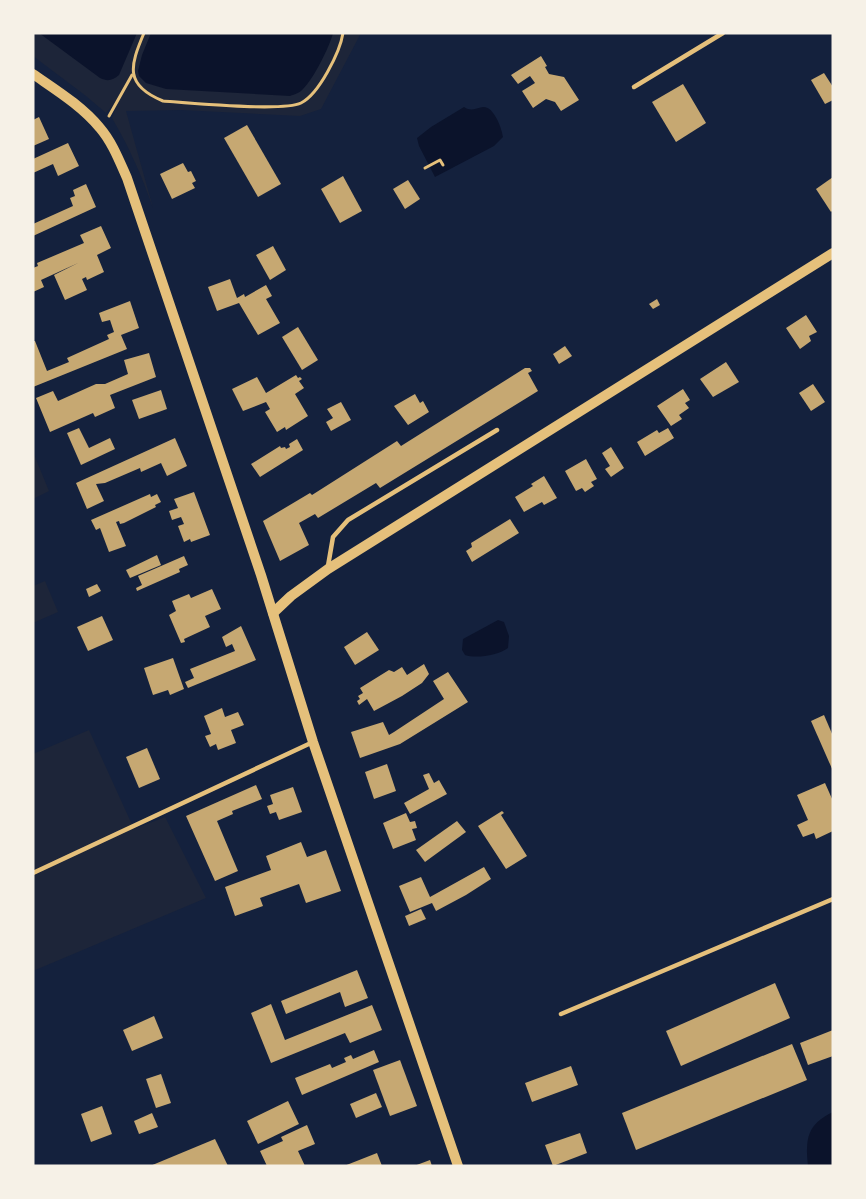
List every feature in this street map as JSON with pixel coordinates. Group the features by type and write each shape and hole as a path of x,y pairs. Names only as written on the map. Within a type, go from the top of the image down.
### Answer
{"street":[{"path":"33,74 80,109 100,128 128,178 273,613 313,742 458,1166"},
{"path":"273,613 291,596 328,569 833,254"}],"lane":[{"path":"634,87 723,33"},
{"path":"328,569 333,537 348,520 497,430"},
{"path":"33,873 313,742"},
{"path":"561,1014 833,898"}],"path":[{"path":"144,33 133,61 133,73 141,90 163,101 281,106 295,105 308,99 317,88 341,46 344,33"},
{"path":"108,118 133,73"},
{"path":"438,155 443,165"},
{"path":"425,168 440,160"}],"shaded area":[{"path":"33,33 361,33 321,109 300,116 181,110 126,111 153,208 135,162 112,118 116,107 113,105 106,113 33,56"},
{"path":"39,33 137,33 119,75 108,80 100,78"},
{"path":"151,33 333,33 325,54 307,85 290,96 166,89 146,83 139,76 138,71"},
{"path":"464,107 471,109 483,107 491,110 503,137 494,146 435,177 417,138"},
{"path":"33,452 49,491 33,499"},
{"path":"45,581 58,612 33,623 33,586"},
{"path":"498,620 504,622 509,636 508,648 487,656 465,655 462,650 463,639"},
{"path":"89,730 134,829 165,817 206,898 33,971 33,754"},
{"path":"833,1112 833,1166 808,1166 807,1148 810,1133 818,1122"}],"building":[{"path":"541,56 549,74 564,77 579,100 561,111 555,102 546,99 533,108 522,91 535,83 530,76 518,84 511,75"},
{"path":"824,73 833,87 833,100 825,104 811,80"},
{"path":"683,84 706,123 676,142 652,102"},
{"path":"39,117 49,139 33,146 33,120"},
{"path":"247,125 281,184 258,197 224,138"},
{"path":"68,143 79,166 58,176 53,164 33,173 33,159"},
{"path":"183,163 188,172 191,171 196,181 192,183 195,188 172,199 160,174"},
{"path":"343,176 362,211 340,223 321,189"},
{"path":"833,177 833,210 831,212 816,189"},
{"path":"408,180 420,199 405,209 393,189"},
{"path":"86,184 96,207 33,236 33,224 73,206 70,198 75,196 73,190"},
{"path":"101,226 111,248 97,255 104,272 87,280 86,277 82,279 87,290 65,300 54,275 78,263 41,280 44,287 33,292 33,268 38,266 37,263 84,243 80,235"},
{"path":"273,246 286,270 270,280 256,255"},
{"path":"230,279 237,298 244,294 245,297 266,285 272,296 266,299 280,323 258,335 239,303 217,311 208,287"},
{"path":"657,299 660,305 653,309 649,304"},
{"path":"130,301 139,328 121,335 127,349 33,387 33,341 35,341 47,371 69,362 67,358 109,339 107,335 114,332 110,320 102,322 99,313"},
{"path":"806,315 817,332 809,336 811,341 800,349 786,328"},
{"path":"298,327 318,360 302,370 282,337"},
{"path":"565,346 572,356 559,364 553,354"},
{"path":"149,353 156,377 110,395 115,408 95,417 93,413 50,432 36,398 53,391 58,401 96,384 105,384 128,374 124,360"},
{"path":"726,362 739,382 713,397 700,379"},
{"path":"525,368 530,368 532,371 528,373 538,391 380,488 376,483 318,518 315,514 299,523 309,545 280,561 263,521 310,493 312,495 397,441 401,446"},
{"path":"296,375 302,379 299,381 304,388 295,394 308,416 286,430 285,427 277,432 265,412 270,409 266,402 243,411 232,389 257,377 266,393"},
{"path":"813,384 825,402 811,411 799,393"},
{"path":"683,389 690,400 685,403 689,408 679,415 682,419 671,426 657,406"},
{"path":"161,390 167,409 139,419 132,400"},
{"path":"415,394 420,403 423,401 429,412 408,425 394,406"},
{"path":"341,402 351,420 331,431 326,422 333,418 327,409"},
{"path":"79,428 89,448 110,438 115,449 81,465 67,433"},
{"path":"668,428 674,438 645,456 637,442 657,430 659,433"},
{"path":"175,438 187,466 167,476 161,463 141,472 140,468 105,483 96,484 104,501 87,509 76,483"},
{"path":"297,439 303,450 260,477 251,464 280,446 286,449 290,447 289,444"},
{"path":"611,447 624,468 611,477 605,469 610,466 602,453"},
{"path":"586,459 597,479 591,482 594,486 585,492 582,488 576,491 565,471"},
{"path":"544,476 557,498 544,505 542,502 524,512 515,497"},
{"path":"194,492 210,535 191,542 190,539 184,542 178,526 184,524 181,517 172,520 169,511 178,508 174,499"},
{"path":"150,494 151,497 157,494 161,502 155,505 156,507 124,523 116,522 126,546 109,552 100,528 96,530 91,520"},
{"path":"510,519 519,533 472,562 466,551 472,547 471,543"},
{"path":"157,555 161,565 130,578 126,570"},
{"path":"184,556 188,565 179,569 180,572 137,591 136,588 142,585 138,576"},
{"path":"97,584 101,591 89,597 86,589"},
{"path":"212,589 221,609 205,616 210,627 184,639 185,642 181,643 169,615 176,611 172,601 189,594 191,598"},
{"path":"102,616 113,640 88,651 77,627"},
{"path":"241,626 256,660 188,688 185,682 194,678 190,669 235,651 232,644 226,647 222,637"},
{"path":"367,632 379,650 355,665 344,647"},
{"path":"173,658 184,689 170,695 168,690 153,695 144,668"},
{"path":"424,664 429,674 422,683 402,696 374,711 367,699 359,705 358,696 363,693 360,688 389,670 394,672 402,667 407,675"},
{"path":"448,672 468,702 400,744 360,758 351,732 383,722 389,735 394,732 444,699 433,681"},
{"path":"222,708 225,717 238,712 244,725 231,730 236,743 218,750 216,744 210,747 205,736 211,734 204,716"},
{"path":"824,715 833,736 833,771 811,721"},
{"path":"147,748 160,779 139,788 126,757"},
{"path":"387,764 396,791 374,799 365,772"},
{"path":"429,773 434,783 439,780 447,794 410,814 404,803 429,789 423,775"},
{"path":"825,783 833,801 833,831 816,839 814,833 803,837 797,825 808,820 797,795"},
{"path":"256,785 262,799 232,811 233,814 217,821 238,871 215,881 186,816"},
{"path":"293,787 302,812 279,820 276,812 270,814 267,806 273,804 270,795"},
{"path":"502,811 504,813 501,815 527,856 506,869 478,826"},
{"path":"406,813 410,822 415,821 417,828 412,829 416,840 393,849 383,823"},
{"path":"457,821 466,832 425,862 416,850"},
{"path":"301,842 307,857 326,850 341,891 306,903 299,884 260,898 263,906 235,916 225,887 271,870 266,856"},
{"path":"484,867 491,879 436,911 432,903 410,912 399,886 421,877 430,897"},
{"path":"421,909 426,919 409,926 405,916"},
{"path":"357,970 368,998 345,1007 340,992 286,1014 281,1001"},
{"path":"775,983 790,1018 681,1066 666,1031"},
{"path":"271,1004 285,1040 372,1005 382,1030 350,1043 345,1033 271,1063 251,1013"},
{"path":"154,1016 163,1038 132,1051 123,1030"},
{"path":"833,1030 833,1056 808,1065 800,1043"},
{"path":"792,1044 807,1080 636,1150 622,1113"},
{"path":"374,1050 379,1062 302,1095 295,1078 330,1064 332,1068 346,1062 344,1058 351,1055 353,1059"},
{"path":"400,1060 417,1106 390,1116 373,1070"},
{"path":"571,1066 578,1085 532,1102 525,1083"},
{"path":"161,1074 171,1103 156,1108 146,1079"},
{"path":"376,1093 382,1107 356,1118 350,1104"},
{"path":"288,1101 299,1124 258,1144 247,1121"},
{"path":"102,1106 112,1134 91,1142 81,1114"},
{"path":"152,1113 158,1127 139,1134 134,1121"},
{"path":"307,1125 315,1144 298,1151 305,1166 267,1166 260,1151 283,1141 281,1137"},
{"path":"580,1133 587,1153 553,1166 545,1145"},
{"path":"215,1139 228,1166 150,1166"},
{"path":"377,1153 382,1166 344,1166"},
{"path":"430,1160 432,1166 414,1166"}]}
